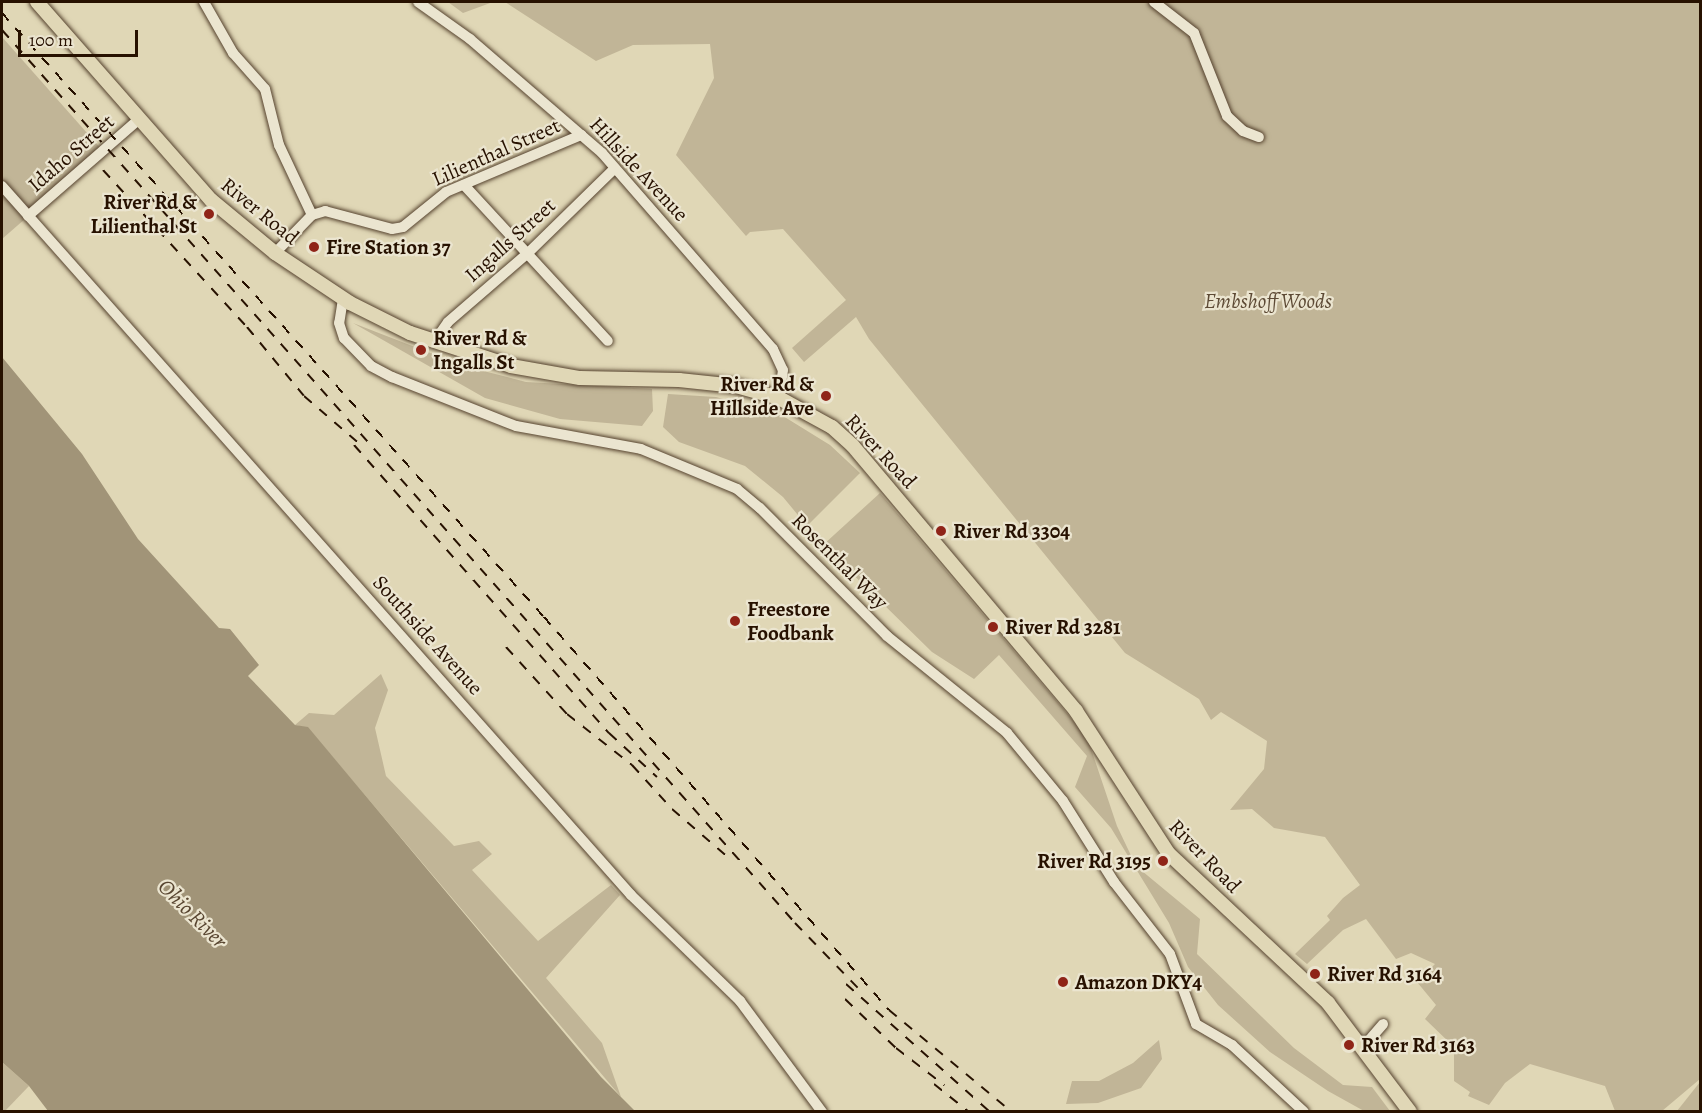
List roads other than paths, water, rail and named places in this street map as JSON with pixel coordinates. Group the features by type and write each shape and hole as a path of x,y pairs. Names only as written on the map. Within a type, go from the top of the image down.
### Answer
{"main road":[{"name":"River Road","path":"37,2 211,201 275,253 343,299 434,342 544,373 580,378 710,382 779,398 832,427 853,446 1076,711 1169,854 1306,982 1364,1046 1410,1112"}],"street":[{"path":"204,2 233,53 265,89 279,145 312,215 275,253"},
{"name":"Hillside Avenue","path":"418,2 470,39 581,135 614,169 773,349 783,370 779,398"},
{"path":"1154,2 1194,33 1227,116 1243,131 1259,137"},
{"name":"Idaho Street","path":"28,216 139,119"},
{"name":"Lilienthal Street","path":"312,215 335,211 398,229 446,192 581,135"},
{"name":"Ingalls Street","path":"434,342 448,322 528,253 614,169"},
{"path":"464,185 608,341"},
{"name":"Southside Avenue","path":"2,186 631,895 740,1001 822,1112"},
{"name":"Rosenthal Way","path":"343,299 339,323 344,338 371,366 392,377 516,426 641,449 737,489 760,508 887,636 1007,733 1063,801 1114,882 1170,954 1196,1024 1232,1045 1305,1112"},
{"path":"1364,1046 1383,1023"}],"water":[{"name":"Ohio River","path":"2,357 82,454 138,539 219,628 230,629 259,665 248,676 295,725 308,727 601,1077 635,1111 48,1111 29,1086 2,1062"}],"railway":[{"path":"2,13 544,617 889,1010 1012,1112"},
{"path":"2,30 795,923 858,988"},
{"path":"103,170 247,327 304,396 361,445"},
{"path":"354,445 609,733 657,777"},
{"path":"506,647 567,714 632,765 672,809 729,858"},
{"path":"846,984 990,1112"},
{"path":"845,999 896,1048 944,1085"},
{"path":"934,1084 969,1112"}],"place":[{"name":"River Rd & Lilienthal St","path":"209,214"},
{"name":"Fire Station 37","path":"314,247"},
{"name":"River Rd & Ingalls St","path":"421,350"},
{"name":"River Rd & Hillside Ave","path":"826,396"},
{"name":"River Rd 3304","path":"941,531"},
{"name":"Freestore Foodbank","path":"735,621"},
{"name":"River Rd 3281","path":"993,627"},
{"name":"River Rd 3195","path":"1163,861"},
{"name":"River Rd 3164","path":"1315,974"},
{"name":"Amazon DKY4","path":"1063,982"},
{"name":"River Rd 3163","path":"1349,1045"}],"park label":[{"name":"Embshoff Woods","path":"1268,301"}]}
